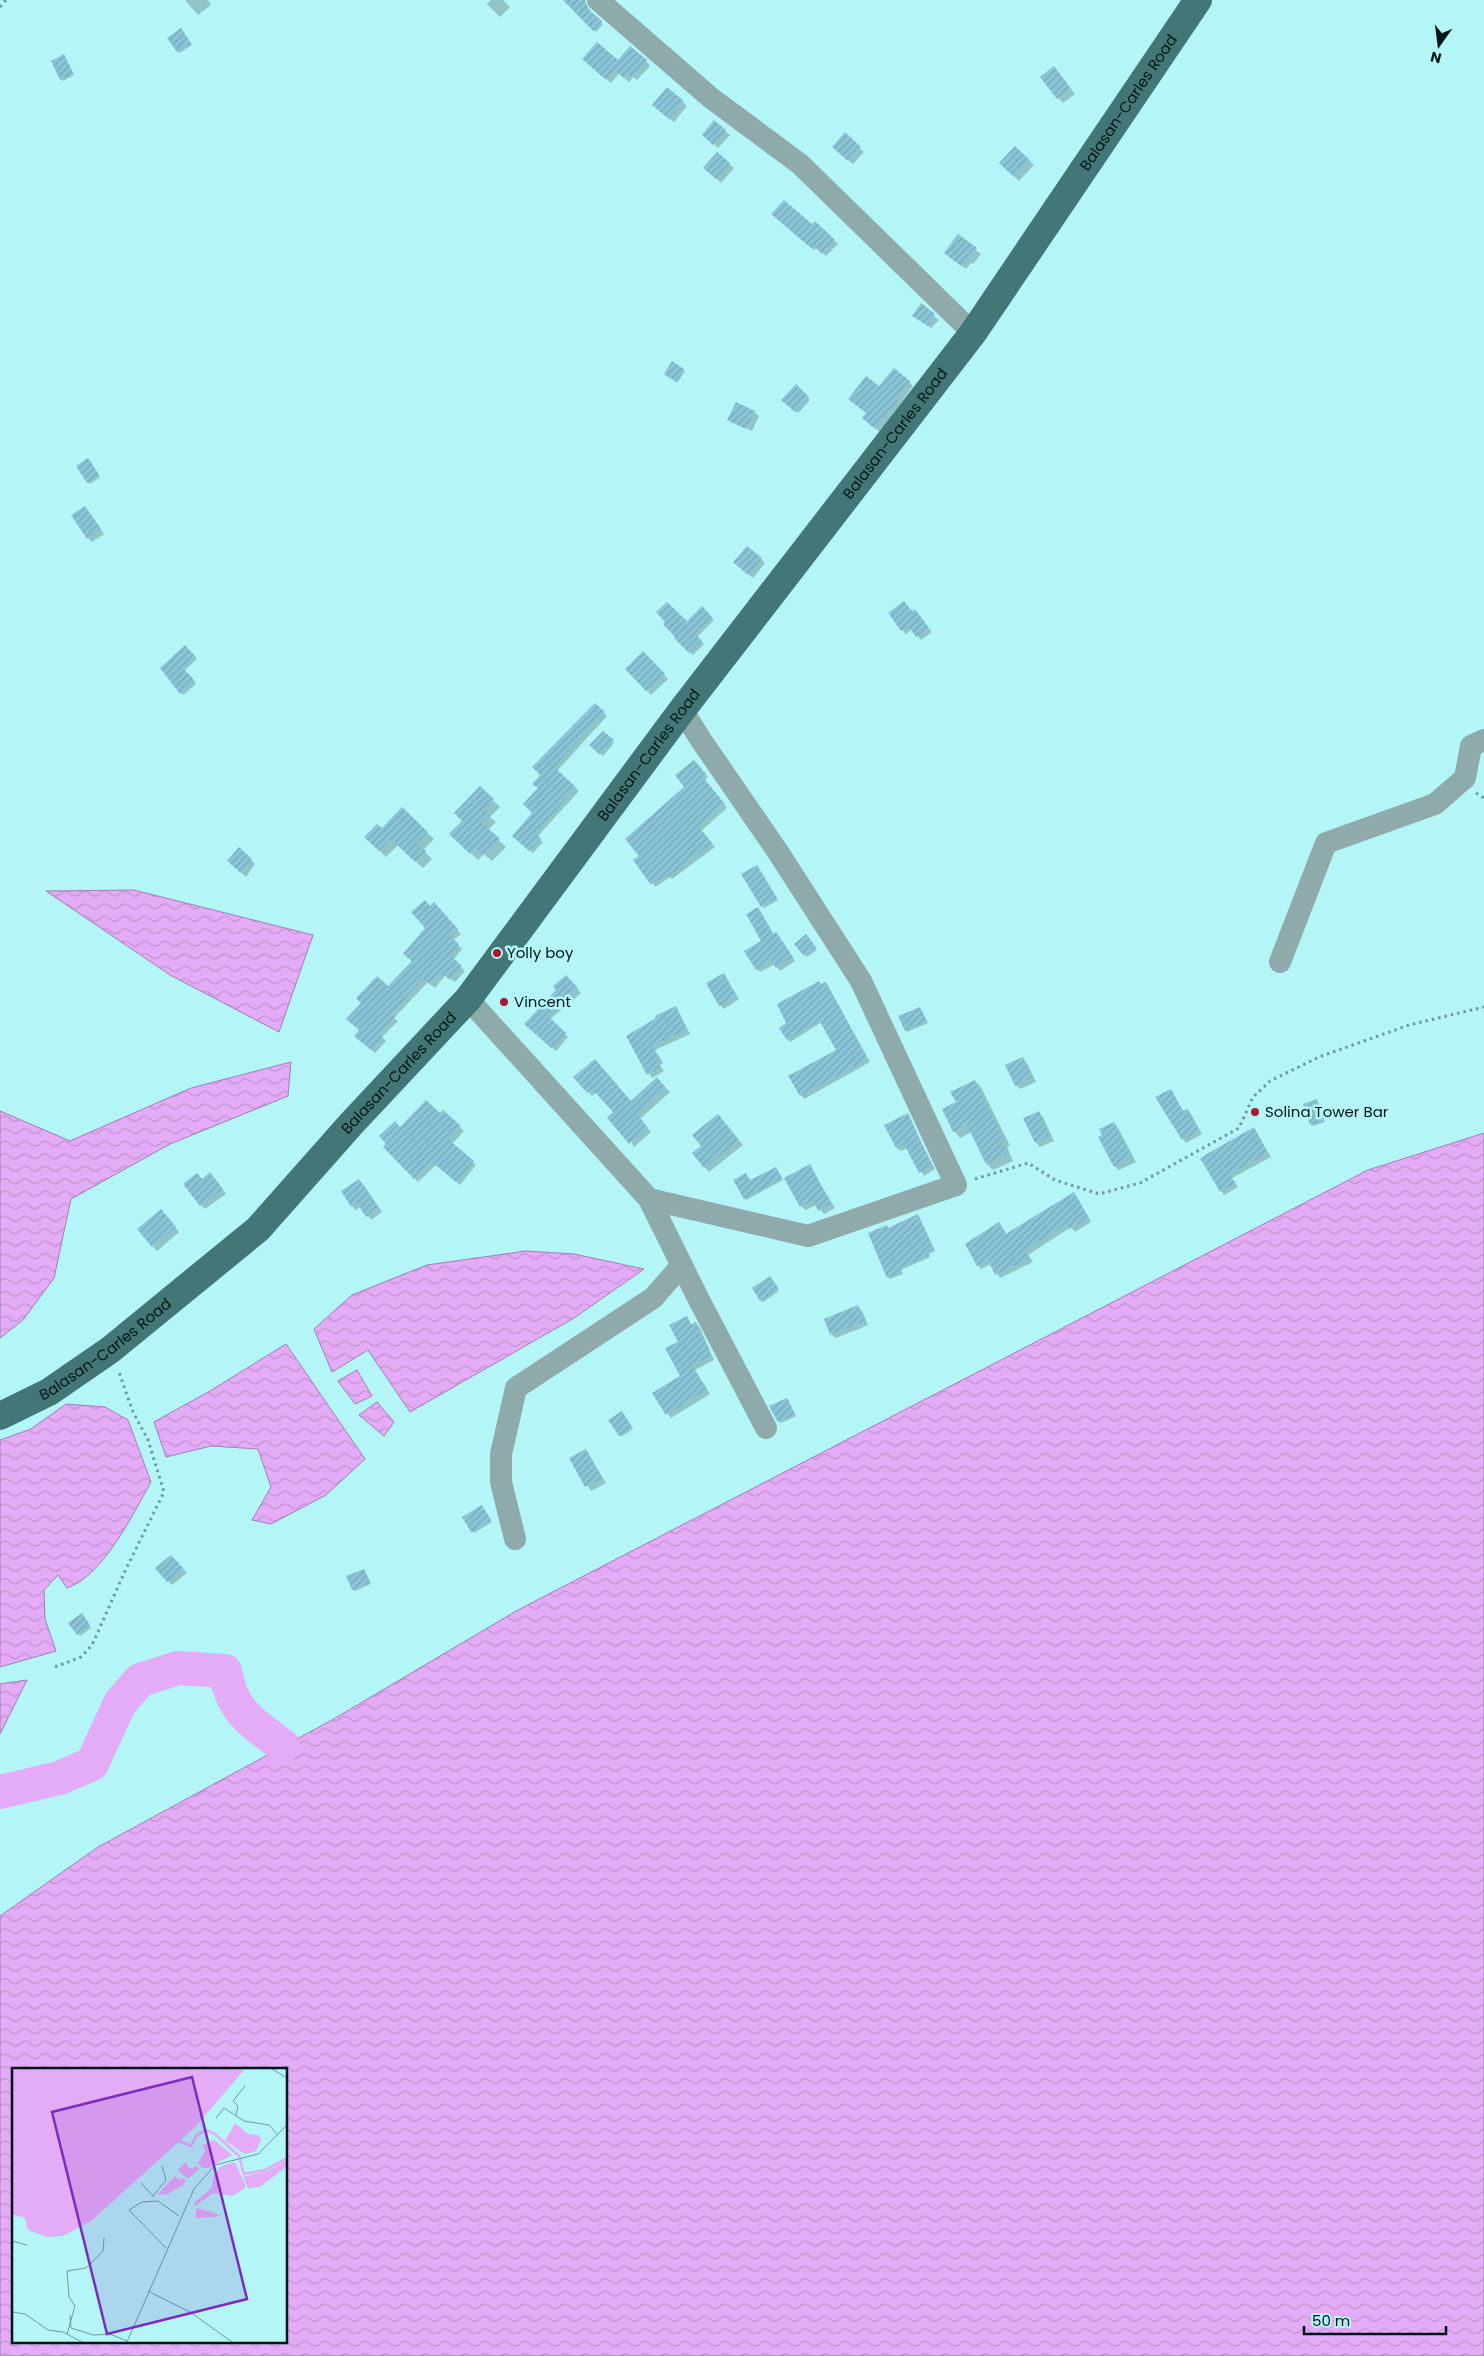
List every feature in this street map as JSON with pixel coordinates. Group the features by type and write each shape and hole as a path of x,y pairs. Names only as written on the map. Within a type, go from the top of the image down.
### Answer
{"main road":[{"name":"Balasan-Carles Road","path":"0,1416 49,1392 110,1350 258,1229 351,1124 468,999 682,710 973,333 1198,0"}],"street":[{"path":"598,0 710,98 800,164 973,333"},
{"path":"649,1198 808,1236 956,1184 860,981 778,852 682,710"},
{"path":"1280,962 1326,843 1435,804 1465,778 1471,746 1484,740"},
{"path":"468,999 649,1198 766,1428"},
{"path":"515,1540 501,1482 501,1454 516,1388 653,1298 682,1265"}],"path":[{"path":"0,8 6,0"},
{"path":"956,1184 1028,1163 1055,1180 1099,1194 1140,1183 1239,1128 1253,1097 1270,1081 1319,1057 1409,1025 1484,1007"},
{"path":"55,1667 81,1657 92,1646 126,1569 164,1492 148,1440 133,1412 110,1350"}],"water":[{"path":"134,890 313,935 279,1032 170,975 46,891"},
{"path":"291,1062 288,1096 170,1144 71,1199 54,1278 23,1320 0,1338 0,1111 70,1141 191,1088"},
{"path":"1484,1133 1484,2356 0,2356 0,1916 98,1847 332,1720 518,1610 1368,1170"},
{"path":"526,1251 574,1254 644,1269 574,1318 410,1412 368,1350 332,1372 314,1329 352,1295 427,1265"},
{"path":"286,1344 365,1459 326,1495 271,1524 252,1520 271,1487 258,1449 211,1446 166,1457 154,1422 210,1391"},
{"path":"357,1370 372,1396 355,1404 338,1381"},
{"path":"377,1402 394,1422 384,1436 359,1415"},
{"path":"66,1404 105,1407 128,1420 151,1482 116,1542 93,1571 67,1588 58,1575 44,1590 45,1619 56,1651 0,1667 0,1440 31,1429"},
{"path":"27,1680 0,1734 0,1684"}],"building":[{"path":"563,0 585,0 589,10 602,21 593,31"},
{"path":"181,28 191,43 177,52 167,38"},
{"path":"597,42 618,60 630,46 647,60 632,77 628,74 624,78 614,70 605,79 582,59"},
{"path":"64,54 73,73 60,80 51,61"},
{"path":"1054,66 1071,89 1057,99 1040,77"},
{"path":"667,87 684,101 669,119 652,105"},
{"path":"714,120 726,130 713,145 702,135"},
{"path":"845,132 861,147 848,161 832,147"},
{"path":"1015,146 1030,160 1014,177 999,163"},
{"path":"717,152 730,163 716,179 703,168"},
{"path":"784,200 812,224 815,221 835,240 822,254 813,245 811,248 771,214"},
{"path":"958,234 977,248 968,261 966,259 961,266 944,253"},
{"path":"921,303 935,314 928,326 912,316"},
{"path":"672,361 684,369 676,382 664,374"},
{"path":"894,368 910,381 895,399 898,401 875,429 862,418 866,413 848,399 866,376 879,386"},
{"path":"796,384 809,397 795,412 781,400"},
{"path":"736,402 755,411 746,429 727,420"},
{"path":"88,458 99,475 87,483 76,466"},
{"path":"85,506 101,529 87,539 71,515"},
{"path":"747,546 762,558 748,575 733,562"},
{"path":"904,601 912,611 915,609 929,628 916,637 908,626 901,631 888,613"},
{"path":"667,602 687,621 702,606 712,617 695,633 702,641 689,653 674,638 663,624 665,622 656,612"},
{"path":"185,645 196,657 183,668 195,681 180,694 160,668"},
{"path":"643,651 665,674 646,691 625,669"},
{"path":"595,703 605,712 554,767 576,787 535,833 541,838 529,851 512,836 532,813 523,804 538,788 532,784 540,775 532,767"},
{"path":"603,731 614,740 600,755 589,745"},
{"path":"694,760 706,774 702,776 725,804 699,827 712,843 668,877 666,874 651,885 633,860 639,856 625,839 684,787 675,775"},
{"path":"480,786 494,799 484,809 490,815 482,823 500,839 484,855 476,848 470,854 449,834 462,821 454,813"},
{"path":"402,807 428,832 417,843 426,851 415,862 391,839 379,851 364,837 377,824 382,828"},
{"path":"239,847 252,859 241,873 227,861"},
{"path":"757,865 777,898 761,907 741,874"},
{"path":"425,900 430,906 434,902 458,929 450,936 459,944 450,955 462,966 450,980 441,972 431,985 423,979 391,1013 395,1017 379,1033 383,1036 371,1050 354,1036 359,1030 346,1019 361,1003 356,998 377,976 388,986 412,961 403,954 425,928 411,912"},
{"path":"758,907 773,934 776,932 793,957 776,968 771,960 756,970 744,951 761,941 746,914"},
{"path":"806,934 816,947 804,956 794,944"},
{"path":"724,973 736,995 719,1006 706,983"},
{"path":"566,975 578,988 547,1015 566,1033 551,1048 524,1024 556,990 553,986"},
{"path":"819,981 821,984 826,982 868,1059 800,1096 788,1076 836,1050 819,1020 787,1040 779,1028 786,1023 777,1004"},
{"path":"676,1006 687,1029 652,1046 661,1067 647,1075 626,1036 656,1018 655,1016"},
{"path":"920,1007 927,1021 905,1031 898,1016"},
{"path":"1023,1057 1032,1077 1015,1086 1005,1065"},
{"path":"595,1059 631,1101 657,1077 666,1088 637,1114 648,1128 629,1144 607,1118 613,1112 592,1089 587,1093 573,1077"},
{"path":"975,1080 1004,1140 1001,1141 1007,1154 986,1164 967,1125 953,1132 942,1109 956,1102 950,1092"},
{"path":"1171,1089 1183,1111 1188,1109 1199,1131 1182,1140 1155,1097"},
{"path":"1317,1099 1324,1120 1310,1125 1303,1104"},
{"path":"426,1100 440,1113 443,1110 461,1126 449,1140 474,1161 456,1182 432,1162 414,1179 383,1147 386,1144 379,1136 395,1121 400,1127"},
{"path":"1039,1111 1050,1136 1035,1143 1023,1118"},
{"path":"908,1113 932,1166 919,1173 904,1144 896,1148 884,1125"},
{"path":"718,1114 739,1140 704,1168 692,1153 701,1146 692,1135"},
{"path":"1114,1122 1132,1157 1114,1167 1098,1137 1102,1135 1099,1129"},
{"path":"1254,1127 1268,1153 1229,1174 1235,1183 1220,1192 1200,1158"},
{"path":"810,1164 831,1204 818,1211 813,1200 800,1207 784,1178"},
{"path":"776,1167 782,1178 744,1199 733,1180 746,1173 750,1180"},
{"path":"210,1172 223,1189 200,1206 183,1184 197,1173 202,1179"},
{"path":"359,1179 379,1208 366,1217 357,1203 351,1207 341,1191"},
{"path":"1074,1192 1089,1218 1070,1229 1067,1224 1025,1250 1030,1258 995,1275 988,1260 977,1266 965,1244 999,1222 1006,1234"},
{"path":"161,1209 176,1227 152,1247 137,1229"},
{"path":"918,1214 934,1249 928,1252 929,1255 900,1268 902,1272 887,1278 868,1233 887,1225 888,1228"},
{"path":"770,1276 779,1289 760,1301 752,1288"},
{"path":"858,1305 865,1321 830,1335 824,1319"},
{"path":"687,1316 691,1325 696,1322 711,1356 692,1366 707,1389 666,1415 652,1393 680,1376 665,1348 678,1342 669,1325"},
{"path":"787,1398 795,1414 778,1422 769,1406"},
{"path":"622,1411 632,1427 619,1436 608,1420"},
{"path":"586,1449 602,1478 585,1487 569,1458"},
{"path":"482,1505 491,1520 471,1532 462,1517"},
{"path":"171,1555 183,1568 167,1582 155,1568"},
{"path":"364,1569 370,1582 352,1590 346,1576"},
{"path":"82,1613 90,1625 77,1635 68,1623"}],"waterway":[{"path":"0,1792 59,1778 92,1764 120,1703 140,1680 178,1668 225,1671 228,1686 238,1707 253,1723 283,1746"}],"place":[{"name":"Yolly boy","path":"497,953"},
{"name":"Vincent","path":"504,1002"},
{"name":"Solina Tower Bar","path":"1255,1112"}]}
